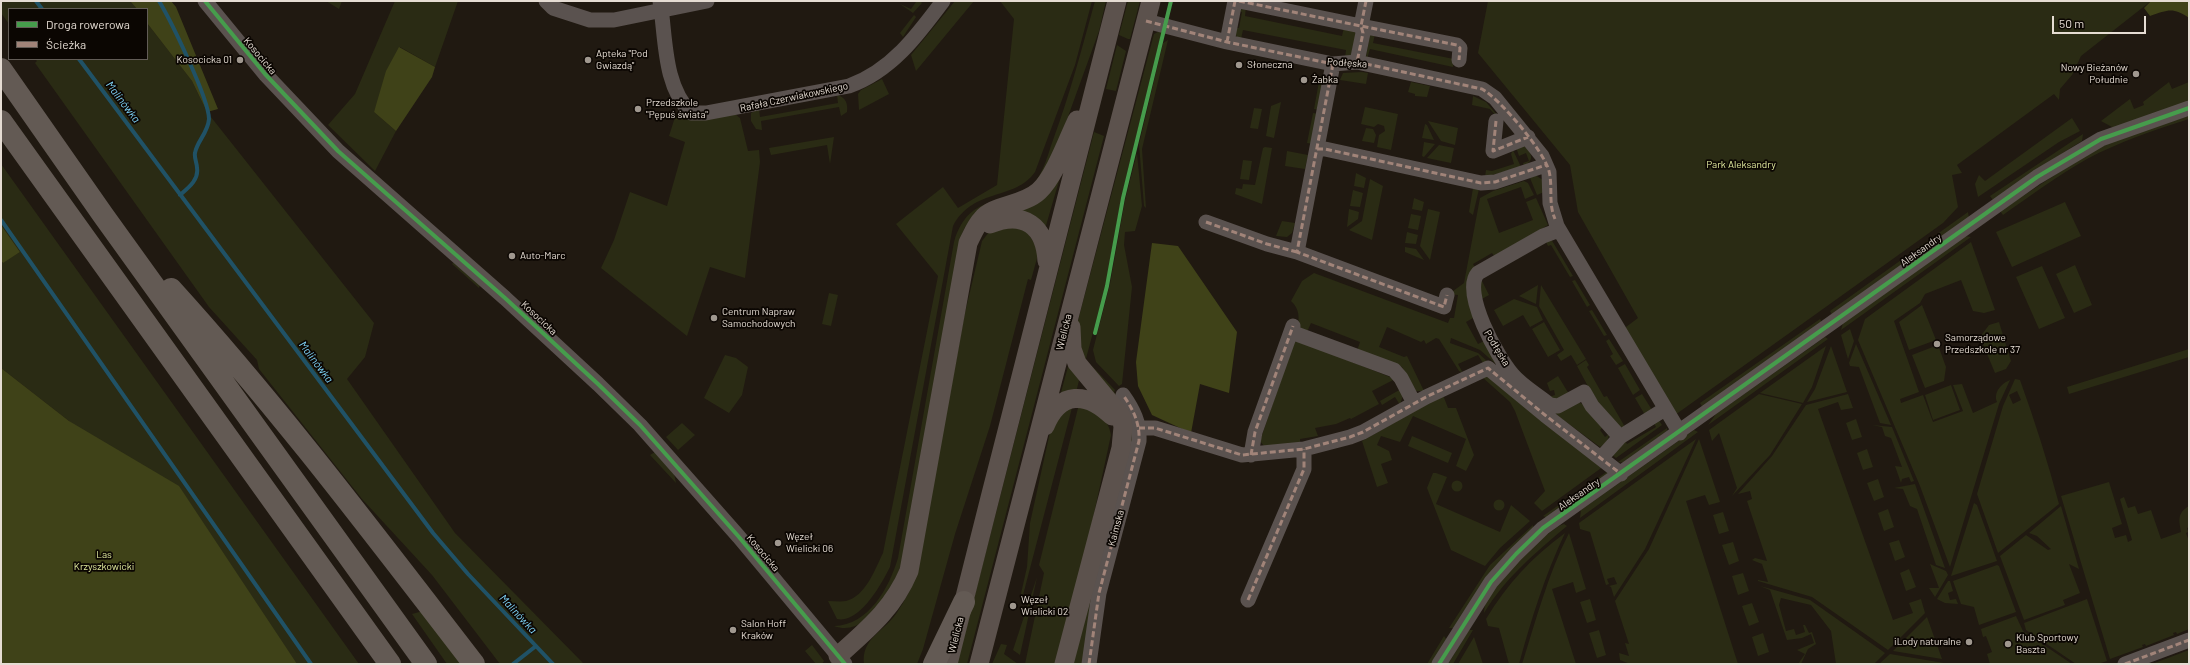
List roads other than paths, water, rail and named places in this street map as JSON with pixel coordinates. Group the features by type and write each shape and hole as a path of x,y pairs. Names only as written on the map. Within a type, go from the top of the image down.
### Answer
{"highway":[{"path":"1,70 426,664"},
{"path":"1,120 390,664"},
{"path":"103,214 200,320 386,549 474,664"},
{"path":"934,664 964,602"},
{"path":"353,612 380,664"}],"main road":[{"name":"Wielicka","path":"948,664 999,470 1046,275 1117,1"},
{"name":"Wielicka","path":"979,664 1151,1"},
{"path":"841,660 883,615 899,592 909,571 966,252 982,218 988,214 1027,200 1046,184 1095,84"},
{"path":"976,230 994,222 1010,219 1024,220 1035,227 1044,244 1046,275"},
{"path":"1071,305 1071,339 1075,359 1080,368 1118,411 1122,421 1130,431"},
{"path":"1035,451 1051,415 1060,405 1071,399 1085,398 1096,402 1130,431"},
{"path":"1064,664 1121,448 1130,431"}],"street":[{"name":"Kosocicka","path":"205,1 265,74 338,151 505,298 640,425 735,532 841,660"},
{"path":"546,1 553,8 590,20 614,20 661,5 707,1"},
{"name":"Rafała Czerwiakowskiego","path":"661,5 671,79 681,103 691,113 706,113 849,86 873,76 891,63 919,34 943,1"},
{"path":"1227,42 1235,1"},
{"path":"1239,1 1457,45 1460,48 1458,60"},
{"path":"1357,62 1363,33 1361,26 1366,1"},
{"name":"Podłęska","path":"1146,21 1227,42 1333,64 1357,62 1482,89 1495,98 1528,138 1546,164 1549,172 1550,203 1560,230 1680,433"},
{"path":"1296,252 1333,64"},
{"name":"Aleksandry","path":"1439,664 1491,582 1516,554 1543,528 1680,433 2037,177 2101,139 2189,108"},
{"path":"1496,121 1493,151 1528,138"},
{"path":"1317,149 1325,149 1481,183 1495,182 1546,164"},
{"path":"1206,222 1267,244 1296,252 1444,307 1447,294"},
{"name":"Podłęska","path":"1560,230 1543,236 1478,273 1474,281 1474,290 1479,318 1512,374 1550,405 1558,406 1584,392 1592,406 1620,437"},
{"path":"1251,455 1255,432 1292,329 1394,370 1401,378 1414,403"},
{"path":"1130,431 1155,428 1242,455 1304,449 1350,437 1414,403 1488,368 1545,415 1621,474"},
{"name":"Kaimska","path":"1089,664 1099,593 1139,441 1130,431 1133,409 1124,395"},
{"path":"1601,458 1620,437 1665,409"},
{"path":"1248,600 1304,469 1304,449"},
{"path":"2125,664 2189,640"}],"waterway":[{"name":"Malinówka","path":"36,1 41,8"},
{"path":"159,1 172,25 196,78 203,95 209,119 207,129 195,153 197,168 195,180 180,195"},
{"name":"Malinówka","path":"80,60 433,533 468,574 553,664"},
{"path":"1,220 311,664"},
{"path":"513,664 536,646"}],"place":[{"name":"Kosocicka 01","path":"240,60"},
{"name":"Apteka \"Pod Gwiazdą\"","path":"588,60"},
{"name":"Słoneczna","path":"1239,65"},
{"name":"Nowy Bieżanów Południe","path":"2136,74"},
{"name":"Żabka","path":"1304,80"},
{"name":"Przedszkole \"Pępuś świata\"","path":"638,109"},
{"name":"Auto-Marc","path":"512,256"},
{"name":"Centrum Napraw Samochodowych","path":"714,318"},
{"name":"Samorządowe Przedszkole nr 37","path":"1937,344"},
{"name":"Węzeł Wielicki 06","path":"778,543"},
{"name":"Węzeł Wielicki 02","path":"1013,606"},
{"name":"Salon Hoff Kraków","path":"733,630"},
{"name":"iLody naturalne","path":"1969,642"},
{"name":"Klub Sportowy Baszta","path":"2008,644"}],"park label":[{"name":"Park Aleksandry","path":"1741,165"},
{"name":"Las Krzyszkowicki","path":"104,560"}]}
